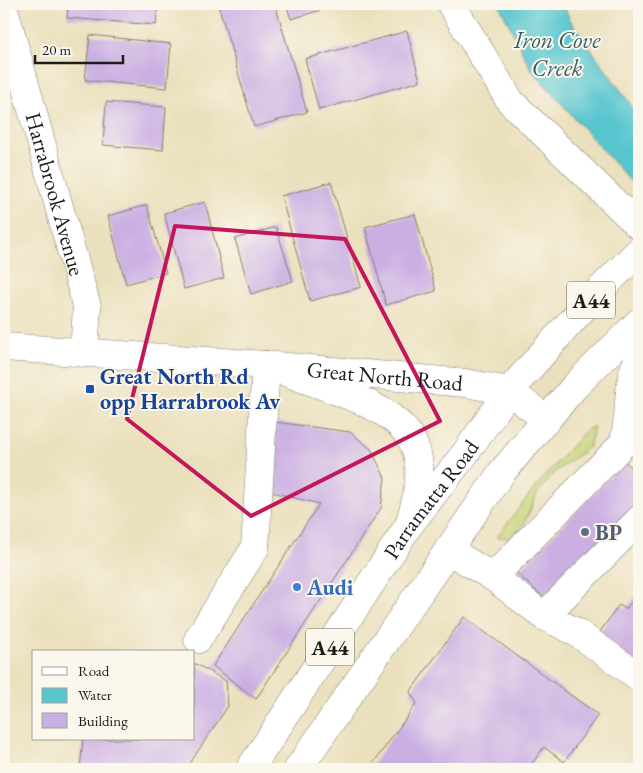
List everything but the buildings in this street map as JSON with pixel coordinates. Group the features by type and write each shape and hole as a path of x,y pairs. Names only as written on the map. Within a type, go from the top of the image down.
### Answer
{"main road":[{"path":"452,4 510,101 639,226"},
{"name":"Harrabrook Avenue","path":"4,9 87,308 84,353"},
{"name":"Parramatta Road","path":"250,769 409,525 464,455 509,391 593,298 639,252"},
{"name":"Parramatta Road","path":"298,769 502,472 575,386 639,322"},
{"name":"Great North Road","path":"4,346 266,365 465,383 509,391 547,420"},
{"path":"494,577 624,444 633,439 632,370 639,358"},
{"path":"198,639 255,548 266,365 360,399 383,410 399,423 412,439 418,456 417,500 409,525"},
{"path":"544,616 639,520"},
{"path":"448,550 494,577 544,616 576,632 639,677"},
{"path":"544,616 567,643 639,697"}],"highlighted area":[{"path":"175,226 345,239 440,421 251,516 127,419"}],"green space":[{"path":"594,427 589,447 556,471 538,492 524,524 509,538 497,537 537,485 587,429"}],"water":[{"name":"Iron Cove Creek","path":"499,4 563,4 570,20 639,116 639,191 531,69"}],"place":[{"name":"Great North Rd opp Harrabrook Av","path":"90,389"},
{"name":"BP","path":"585,532"},
{"name":"Audi","path":"297,587"}]}
